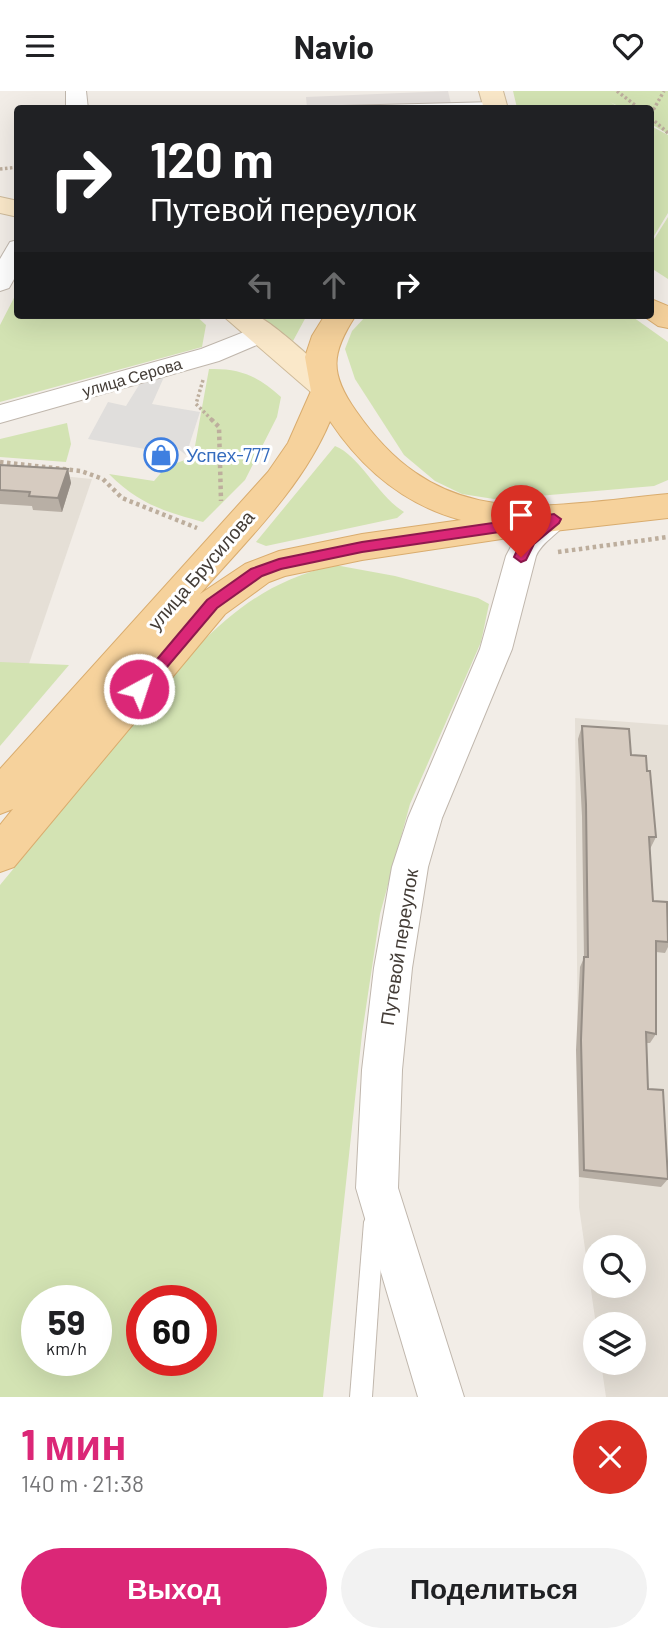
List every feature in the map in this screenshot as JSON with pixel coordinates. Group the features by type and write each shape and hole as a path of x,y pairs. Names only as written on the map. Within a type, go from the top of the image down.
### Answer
{"main road":[{"path":"654,305 668,318"},
{"path":"242,319 292,357 325,389 343,420 369,450 401,480 420,493 446,505 479,514 554,519 659,505"},
{"path":"325,389 319,355 326,334 338,319"},
{"name":"улица Брусилова","path":"0,797 279,480 303,446 325,389"},
{"name":"улица Брусилова","path":"0,854 212,604 257,573 279,564 362,547 554,519"}],"street":[{"path":"0,283 14,255"},
{"name":"улица Серова","path":"0,414 210,355 262,334"},
{"name":"Путевой переулок","path":"442,1397 377,1188 387,1021 410,867 425,818 496,649 521,557 528,541 554,519"}],"lane":[{"path":"418,105 494,101"},
{"path":"361,1397 377,1188"}],"path":[{"path":"617,91 635,105"},
{"path":"654,110 664,91"},
{"path":"654,119 668,133"},
{"path":"210,355 196,404 219,428 221,503"},
{"path":"0,462 81,471 103,479 122,498 198,528"}],"shaded area":[{"path":"448,91 451,105 307,105 306,97"},
{"path":"164,377 152,404 200,412 186,455 177,448 167,446 155,445 145,449 88,439 108,402 126,406 139,385"},
{"path":"0,470 92,479 4,737 0,736"},
{"path":"575,718 668,725 668,1397 606,1397 603,1375 646,1375 646,1312 594,1312 592,1298 646,1298 646,1235 583,1235 579,1207"}],"green space":[{"path":"513,91 668,91 668,134 654,126 654,105 616,105 610,102 615,105 516,105"},
{"path":"654,128 668,135 668,213 654,236"},
{"path":"668,217 668,279 654,270 654,239"},
{"path":"14,298 14,319 199,319 206,325 202,347 0,402 0,325"},
{"path":"261,319 305,319 293,341"},
{"path":"363,319 636,319 668,342 668,480 654,486 515,498 494,499 462,494 435,481 404,455 355,379 345,349 352,331"},
{"path":"209,369 230,370 248,375 281,397 277,417 245,480 203,522 152,505 131,493 109,474 154,481 166,467 193,457"},
{"path":"67,423 71,444 66,462 0,457 0,439"},
{"path":"335,446 352,458 404,512 397,518 266,546 256,542"},
{"path":"335,565 395,576 478,598 489,604 481,642 410,804 380,914 362,1034 323,1397 0,1397 0,885 196,648 243,606 294,578"},
{"path":"0,662 69,665 0,746"}],"building":[{"path":"0,465 68,469 58,498 29,496 30,492 0,490"},
{"path":"582,726 629,729 631,755 646,756 647,771 650,771 656,837 649,837 653,901 667,902 668,942 656,941 656,1034 646,1032 648,1089 663,1090 668,1179 584,1170 581,1040 584,957 588,957"}],"place":[{"name":"Успех-777","path":"161,455"}],"route":[{"path":"139,689 212,604 257,573 279,564 362,547 554,519 528,541 521,557"}]}
